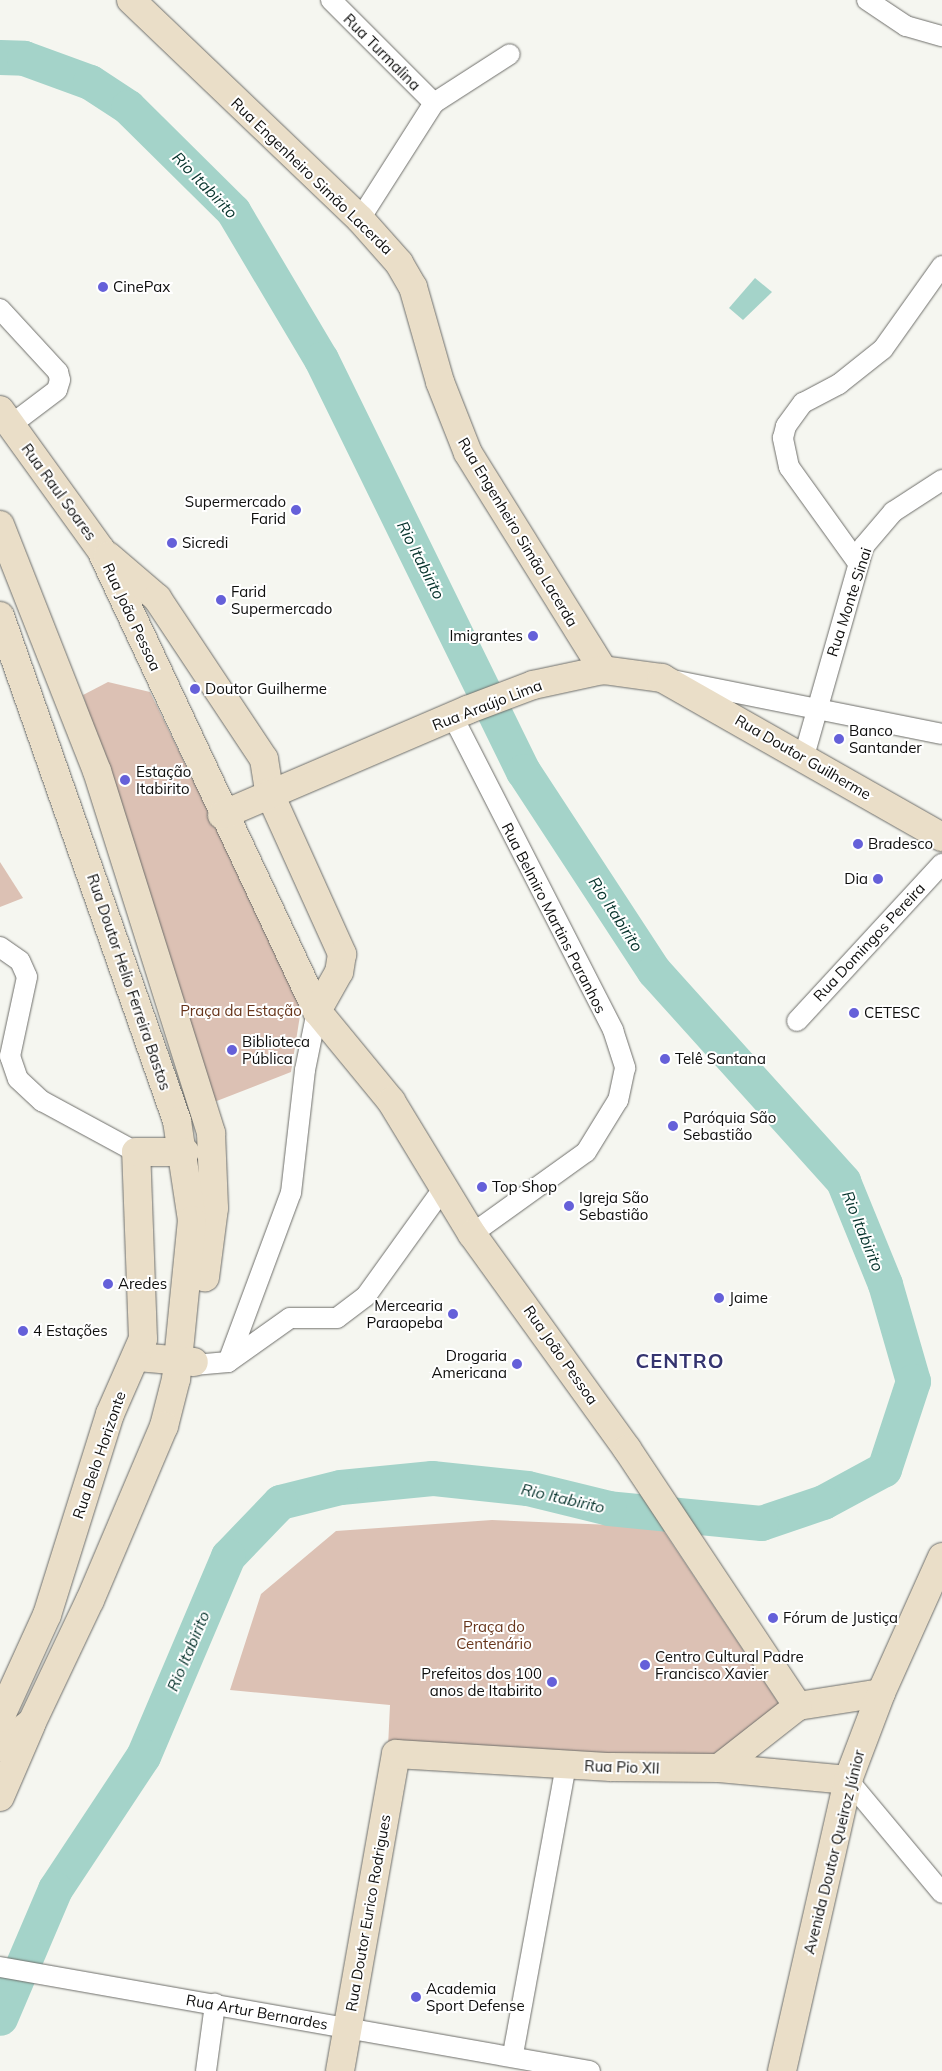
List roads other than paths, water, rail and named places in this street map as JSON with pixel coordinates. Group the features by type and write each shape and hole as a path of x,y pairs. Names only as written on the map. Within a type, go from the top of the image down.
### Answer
{"main road":[{"name":"Rua Engenheiro Simão Lacerda","path":"131,0 360,219 399,262 413,287 440,382 468,453 603,670"},
{"name":"Rua Raul Soares","path":"4,422 101,550"},
{"path":"0,525 97,771 211,1133 214,1208 186,1363 164,1426 90,1600 32,1722 0,1797"},
{"name":"Rua João Pessoa","path":"101,550 157,598 264,759 269,792 342,954 339,972 317,1011"},
{"name":"Rua João Pessoa","path":"101,550 222,815 317,1011 391,1101 472,1234 634,1458 798,1706"},
{"name":"Rua Doutor Helio Ferreira Bastos","path":"0,616 185,1152 192,1220 186,1363"},
{"name":"Rua Araújo Lima","path":"222,815 269,792 533,685 603,670 662,678"},
{"name":"Rua Doutor Guilherme","path":"662,678 804,756 942,837"},
{"path":"136,1152 185,1152"},
{"name":"Rua Belo Horizonte","path":"0,1718 47,1615 110,1414 138,1356 143,1339 136,1152"},
{"path":"138,1356 186,1363"},
{"name":"Avenida Doutor Queiroz Júnior","path":"782,2071 848,1780 881,1693 942,1557"},
{"path":"0,1747 32,1722 47,1615"},
{"path":"719,1768 798,1706 881,1693"},
{"name":"Rua Pio XII","path":"396,1754 566,1764 719,1768 848,1780"},
{"name":"Rua Doutor Eurico Rodrigues","path":"340,2071 396,1754"}],"street":[{"name":"Rua Turmalina","path":"331,0 434,103"},
{"path":"866,0 906,26 942,36"},
{"name":"Rua Turmalina","path":"360,219 434,103 510,54"},
{"path":"858,563 789,468 784,445 786,426 803,403 839,384 883,349 942,266"},
{"path":"0,309 58,372 60,380 57,390 4,422"},
{"name":"Rua Monte Sinai","path":"804,756 864,546 893,512 942,480"},
{"name":"Rua Araújo Lima","path":"662,678 817,706 942,734"},
{"name":"Rua Belmiro Martins Paranhos","path":"460,713 619,1045 625,1079 607,1122 586,1152 472,1234"},
{"name":"Rua Domingos Pereira","path":"797,1021 942,864"},
{"path":"0,947 20,961 27,977 10,1056 18,1079 42,1101 136,1152"},
{"path":"228,1362 291,1193 305,1070 317,1011"},
{"path":"186,1363 228,1362 290,1318 337,1318 366,1296 443,1189"},
{"path":"513,2054 566,1764"},
{"path":"848,1780 942,1893"},
{"name":"Rua Artur Bernardes","path":"0,1967 513,2054 590,2071"},
{"path":"206,2071 215,2004"}],"water":[{"path":"755,278 772,292 743,320 729,308"}],"waterway":[{"name":"Rio Itabirito","path":"0,57 24,58 90,82 128,107 233,211 321,359 523,771 654,971 843,1181 885,1284 913,1381 884,1469 823,1502 761,1523 609,1508 527,1488 432,1478 340,1487 280,1502 228,1556 143,1756 55,1889 0,2018"}],"place":[{"name":"CinePax","path":"103,287"},
{"name":"Supermercado Farid","path":"296,510"},
{"name":"Sicredi","path":"172,543"},
{"name":"Farid Supermercado","path":"221,600"},
{"name":"Imigrantes","path":"533,636"},
{"name":"Doutor Guilherme","path":"195,689"},
{"name":"Banco Santander","path":"839,739"},
{"name":"Estação Itabirito","path":"125,780"},
{"name":"Bradesco","path":"858,844"},
{"name":"Dia","path":"878,879"},
{"name":"CETESC","path":"854,1013"},
{"name":"Biblioteca Pública","path":"232,1050"},
{"name":"Telê Santana","path":"665,1059"},
{"name":"Paróquia São Sebastião","path":"673,1126"},
{"name":"Top Shop","path":"482,1187"},
{"name":"Igreja São Sebastião","path":"569,1206"},
{"name":"Aredes","path":"108,1284"},
{"name":"Jaime","path":"719,1298"},
{"name":"Mercearia Paraopeba","path":"453,1314"},
{"name":"4 Estações","path":"23,1331"},
{"name":"Drogaria Americana","path":"517,1364"},
{"name":"Fórum de Justiça","path":"773,1618"},
{"name":"Centro Cultural Padre Francisco Xavier","path":"645,1665"},
{"name":"Prefeitos dos 100 anos de Itabirito","path":"552,1682"},
{"name":"Academia Sport Defense","path":"416,1997"}],"district":[{"name":"CENTRO","path":"680,1360"}],"park label":[{"name":"Praça da Estação","path":"241,1011"},
{"name":"Praça do Centenário","path":"494,1634"}]}
